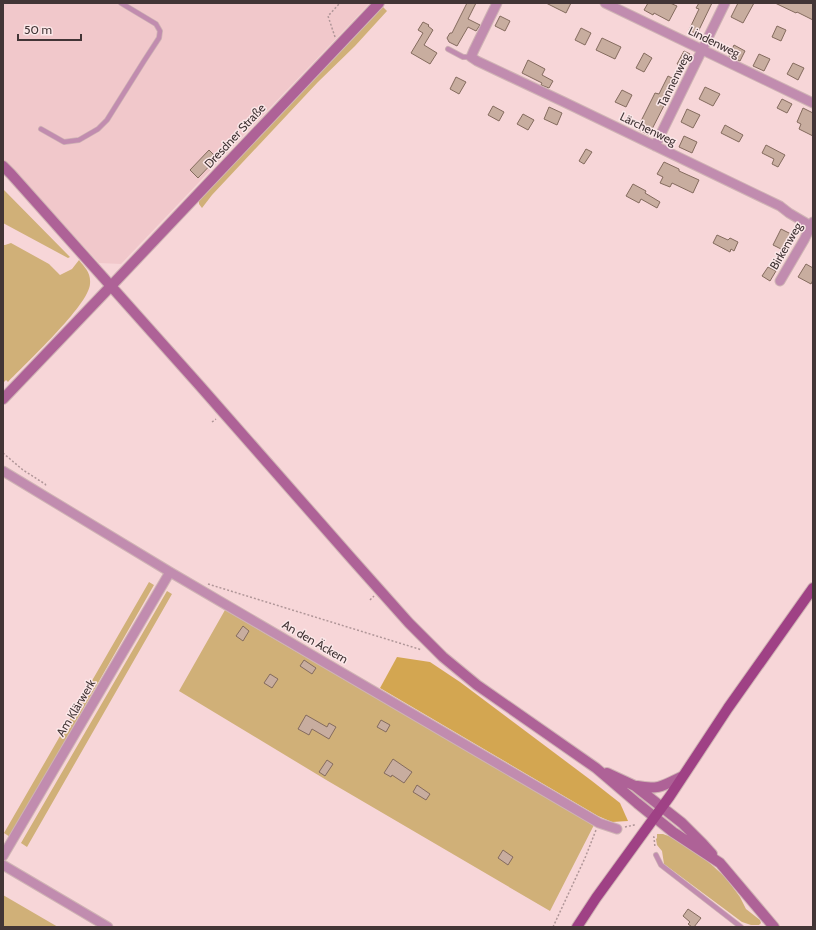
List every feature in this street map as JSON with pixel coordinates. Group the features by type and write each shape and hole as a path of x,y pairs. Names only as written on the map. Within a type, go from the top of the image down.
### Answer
{"main road":[{"name":"Dresdner Straße","path":"3,399 379,3"},
{"path":"3,166 200,386 356,564 409,623 443,657 477,685 596,768 673,832 720,864"},
{"path":"577,927 813,588"},
{"path":"596,768 635,786 682,823 703,844 774,927"},
{"path":"635,786 650,788 662,787 681,778"}],"street":[{"path":"471,57 497,3"},
{"name":"Lindenweg","path":"606,3 813,103"},
{"name":"Tannenweg","path":"655,146 725,3"},
{"name":"Lärchenweg","path":"471,57 780,206 789,214 812,224"},
{"name":"Birkenweg","path":"780,281 812,224"},
{"name":"An den Äckern","path":"3,471 170,572 599,823 617,830"},
{"name":"Am Klärwerk","path":"3,856 170,572"},
{"path":"3,865 108,927"}],"lane":[{"path":"41,129 64,142 79,140 98,130 140,68 159,38 160,30 156,24 121,3"},
{"path":"448,49 464,57 471,57"},
{"path":"656,855 661,865 741,927"}],"path":[{"path":"333,31 328,16 340,3"},
{"path":"3,453 23,470 45,484 47,488 44,496"},
{"path":"208,584 428,652"},
{"path":"553,927 585,858 599,823"},
{"path":"617,830 634,825 654,837 656,855"}],"shaded area":[{"path":"3,3 370,3 121,264 99,263 3,159"},
{"path":"383,7 387,11 355,46 318,82 212,195 202,208 199,204 199,200"},
{"path":"3,189 70,257 68,258 3,223"},
{"path":"11,243 49,264 60,275 72,269 79,260 89,273 90,284 87,294 68,320 8,382 6,380 3,383 3,245"},
{"path":"149,582 154,585 10,837 4,833"},
{"path":"167,591 172,594 27,847 21,843"},
{"path":"225,610 594,825 550,911 328,781 179,691"},
{"path":"397,657 430,662 460,682 620,803 628,821 612,822 598,816 380,688"},
{"path":"657,834 663,834 674,838 699,854 726,878 740,897 746,909 760,920 761,923 759,925 751,925 742,922 664,864 662,851 657,845"},
{"path":"3,895 58,927 3,927"}],"building":[{"path":"467,3 476,3 468,19 480,25 476,31 468,27 457,46 449,42 447,38 450,33 452,33"},
{"path":"546,3 571,3 566,13"},
{"path":"648,3 670,3 677,6 669,21 654,13 653,15 644,10"},
{"path":"699,3 712,3 697,34 689,30 699,9 696,8"},
{"path":"738,3 754,3 743,23 731,17"},
{"path":"775,3 813,3 813,20 797,12 796,13"},
{"path":"500,16 510,21 505,31 495,26"},
{"path":"423,22 429,25 428,26 433,30 424,45 437,53 430,64 411,53 423,33 418,30"},
{"path":"777,26 786,30 781,41 772,37"},
{"path":"581,28 591,33 585,45 575,40"},
{"path":"602,38 621,47 615,59 596,50"},
{"path":"734,45 745,51 740,61 729,56"},
{"path":"684,51 690,54 684,67 677,64"},
{"path":"644,53 652,58 644,72 636,68"},
{"path":"759,54 770,59 764,71 753,66"},
{"path":"528,60 545,69 542,75 553,81 549,88 541,85 542,83 522,73"},
{"path":"793,63 804,68 798,80 787,74"},
{"path":"668,76 678,81 649,135 637,129 655,93 659,94"},
{"path":"456,77 466,82 459,94 450,89"},
{"path":"705,87 720,94 713,106 699,99"},
{"path":"622,90 632,95 626,107 615,102"},
{"path":"782,99 792,104 787,113 777,108"},
{"path":"493,106 504,112 499,121 488,115"},
{"path":"549,107 562,113 557,125 544,119"},
{"path":"803,108 813,113 813,136 799,129 801,124 797,122"},
{"path":"687,109 700,115 693,128 681,122"},
{"path":"523,114 534,120 528,130 517,124"},
{"path":"725,125 743,135 739,142 721,133"},
{"path":"684,136 697,142 692,153 679,147"},
{"path":"766,145 785,155 778,167 772,164 774,159 762,153"},
{"path":"586,149 592,152 584,164 579,161"},
{"path":"209,150 217,158 198,178 190,170"},
{"path":"664,162 699,180 693,193 672,183 670,187 660,183 663,177 657,174"},
{"path":"633,184 646,191 645,193 660,202 657,208 641,199 639,203 626,196"},
{"path":"781,229 793,235 785,251 773,245"},
{"path":"717,235 728,240 730,238 738,242 734,251 731,249 730,252 713,243"},
{"path":"806,264 813,268 813,280 811,284 798,277"},
{"path":"768,267 776,271 770,281 762,276"},
{"path":"243,626 249,631 243,641 236,636"},
{"path":"304,660 316,668 312,674 300,666"},
{"path":"270,674 278,679 272,688 264,683"},
{"path":"306,715 327,727 329,723 336,727 329,739 312,729 309,735 298,729"},
{"path":"381,720 390,725 386,732 377,727"},
{"path":"393,759 412,772 404,783 392,775 391,777 384,773"},
{"path":"327,760 333,764 325,776 319,772"},
{"path":"417,785 430,794 426,800 413,792"},
{"path":"503,850 513,857 508,865 498,858"},
{"path":"688,909 701,918 694,927 688,924 690,922 683,916"}]}
